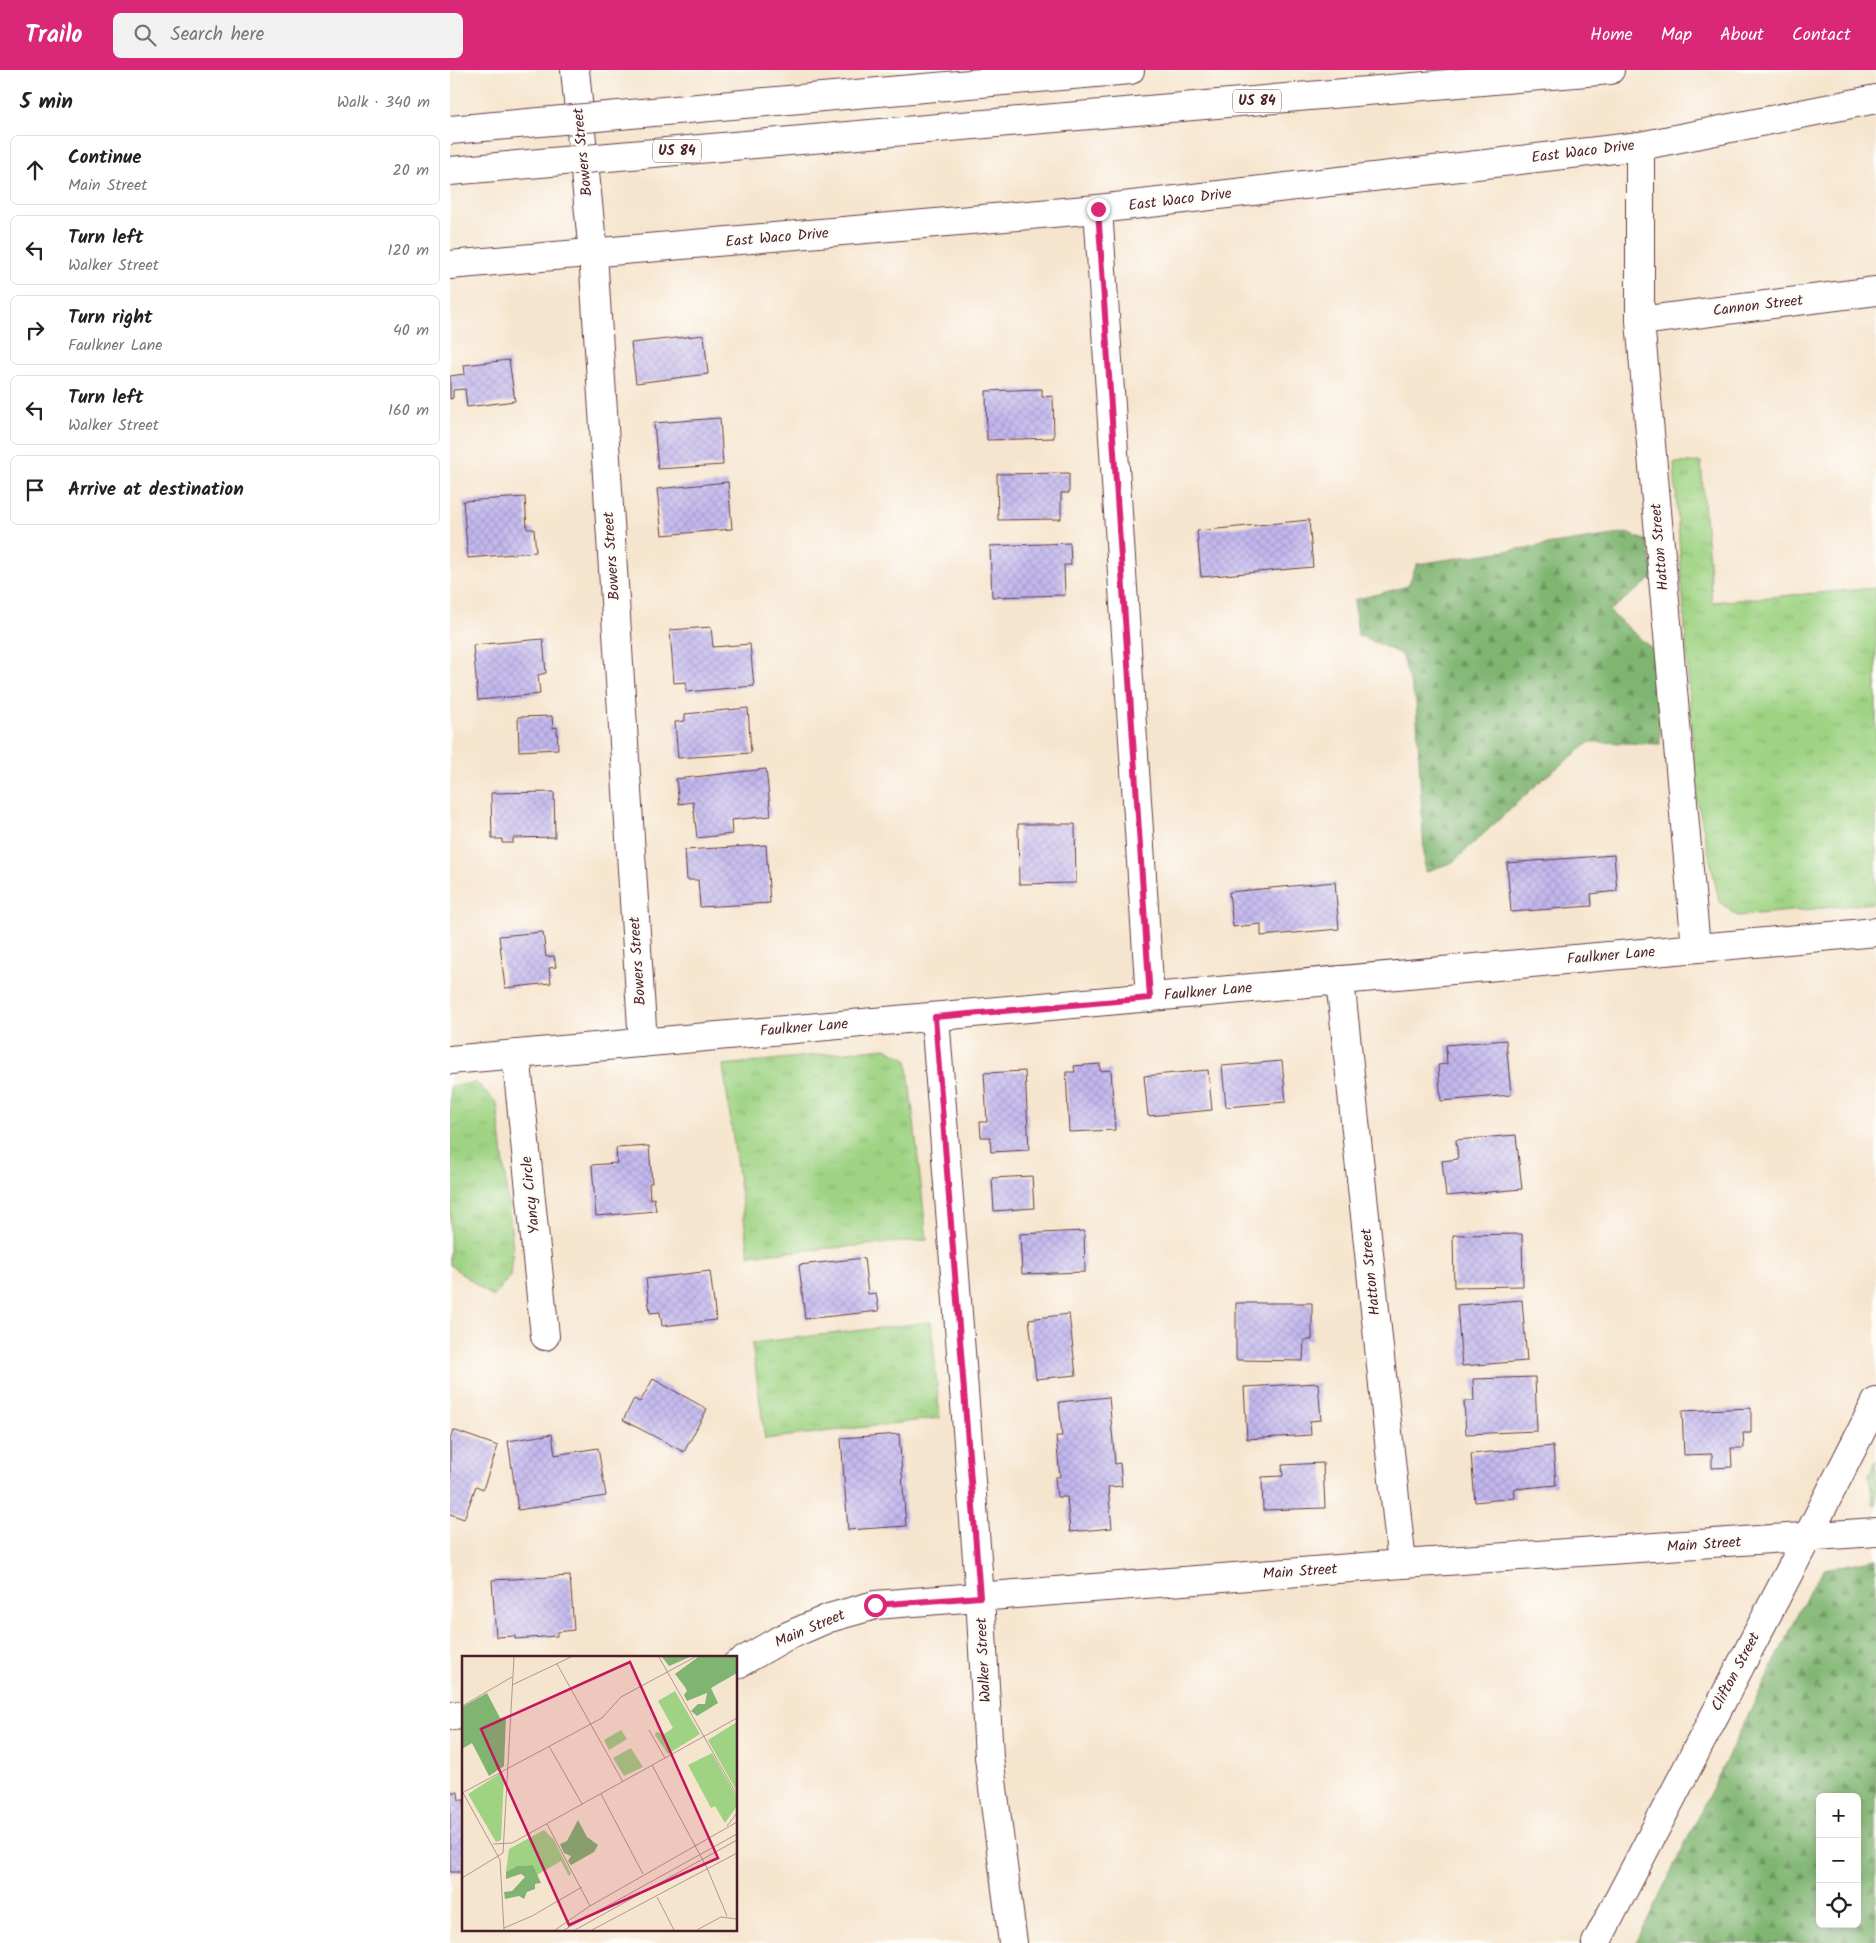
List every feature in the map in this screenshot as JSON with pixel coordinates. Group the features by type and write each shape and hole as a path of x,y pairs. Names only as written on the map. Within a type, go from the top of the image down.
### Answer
{"street":[{"name":"Bowers Street","path":"575,70 593,254 643,1043"},
{"path":"450,130 1130,70"},
{"name":"US 84","path":"450,171 1610,70"},
{"name":"East Waco Drive","path":"450,265 1098,209 1640,146 1876,99"},
{"name":"Hatton Street","path":"1640,146 1640,321 1696,948"},
{"path":"1098,209 1150,998"},
{"name":"Cannon Street","path":"1640,321 1876,291"},
{"name":"Faulkner Lane","path":"450,1060 1876,932"},
{"name":"Hatton Street","path":"1340,980 1402,1564"},
{"name":"Walker Street","path":"935,1017 980,1597 989,1757 1013,1943"},
{"name":"Yancy Circle","path":"516,1054 545,1336"},
{"name":"Clifton Street","path":"1596,1943 1876,1402"},
{"name":"Main Street","path":"738,1664 783,1638 828,1618 875,1605 1402,1564 1876,1532"}],"green space":[{"path":"1701,462 1712,602 1876,588 1876,903 1737,916 1719,901 1696,795 1674,463"},
{"path":"1627,533 1647,541 1654,577 1609,611 1659,655 1660,744 1590,742 1544,778 1453,862 1425,872 1416,702 1401,654 1358,635 1354,600 1408,586 1417,564"},
{"path":"885,1048 907,1059 927,1240 749,1255 723,1065"},
{"path":"477,1083 497,1103 513,1248 510,1276 493,1297 450,1265 450,1086"},
{"path":"931,1322 940,1418 765,1439 752,1343"},
{"path":"1876,1460 1876,1505 1873,1503 1869,1474"},
{"path":"1876,1559 1876,1943 1636,1943 1810,1590 1824,1569"}],"building":[{"path":"704,335 708,374 636,383 631,343"},
{"path":"509,360 515,401 467,407 465,389 453,390 453,398 450,399 450,376 465,374 464,365"},
{"path":"1042,389 1042,397 1053,396 1054,438 987,440 986,391"},
{"path":"720,418 723,465 658,469 654,423"},
{"path":"1069,473 1069,493 1061,493 1061,519 998,520 997,474"},
{"path":"728,482 732,529 662,535 657,489"},
{"path":"525,497 527,529 534,529 536,552 468,558 463,501"},
{"path":"1309,520 1313,567 1201,577 1197,531"},
{"path":"1070,543 1071,565 1064,565 1065,595 992,597 990,546"},
{"path":"711,627 713,647 750,644 754,686 686,692 686,682 674,683 670,630"},
{"path":"543,639 546,673 538,675 540,694 478,700 473,645"},
{"path":"748,708 751,753 678,758 675,722 685,721 685,714"},
{"path":"552,716 553,728 557,727 558,749 519,751 518,717"},
{"path":"766,769 771,816 731,820 732,834 697,838 693,802 679,804 676,779"},
{"path":"554,792 555,837 513,838 513,843 502,843 502,839 492,839 491,793"},
{"path":"1018,824 1075,824 1076,883 1019,884"},
{"path":"766,845 770,903 700,907 698,880 687,880 685,850"},
{"path":"1614,855 1617,891 1591,894 1592,906 1511,912 1507,863"},
{"path":"1335,882 1339,929 1261,936 1261,924 1233,927 1229,892"},
{"path":"543,932 546,957 554,956 556,967 549,968 551,983 505,988 499,936"},
{"path":"1506,1040 1511,1095 1441,1101 1438,1065 1447,1064 1446,1045"},
{"path":"1282,1061 1286,1102 1226,1107 1222,1066"},
{"path":"1100,1064 1100,1071 1111,1070 1115,1130 1069,1132 1066,1072 1075,1072 1074,1066"},
{"path":"1208,1070 1212,1110 1148,1116 1144,1076"},
{"path":"1025,1071 1029,1150 991,1152 990,1137 981,1137 980,1122 987,1122 984,1073"},
{"path":"1516,1135 1522,1189 1446,1196 1442,1161 1458,1159 1456,1140"},
{"path":"649,1146 652,1183 649,1183 650,1199 654,1198 656,1211 596,1216 592,1165 617,1163 616,1148"},
{"path":"1032,1176 1034,1208 994,1211 992,1178"},
{"path":"1084,1231 1085,1272 1022,1274 1020,1234"},
{"path":"1522,1234 1523,1286 1454,1287 1453,1235"},
{"path":"864,1258 868,1294 876,1293 879,1311 805,1319 799,1265"},
{"path":"710,1271 716,1320 662,1326 660,1312 650,1313 646,1279"},
{"path":"1522,1300 1527,1361 1462,1366 1457,1305"},
{"path":"1236,1303 1312,1303 1312,1340 1304,1340 1303,1361 1236,1360"},
{"path":"1069,1314 1076,1375 1036,1379 1029,1319"},
{"path":"1535,1377 1537,1431 1466,1434 1464,1401 1474,1401 1473,1379"},
{"path":"653,1379 707,1409 684,1452 623,1420 634,1399 640,1402"},
{"path":"1318,1383 1321,1420 1310,1421 1311,1435 1247,1439 1244,1387"},
{"path":"1109,1397 1115,1464 1120,1463 1122,1486 1108,1487 1112,1528 1070,1532 1067,1497 1057,1497 1055,1477 1060,1477 1056,1436 1062,1436 1059,1402"},
{"path":"1751,1408 1751,1433 1743,1433 1744,1448 1731,1448 1732,1467 1712,1468 1712,1454 1684,1455 1682,1411"},
{"path":"453,1430 498,1446 483,1489 476,1486 464,1519 450,1514 450,1440"},
{"path":"552,1434 555,1455 598,1448 606,1496 518,1510 508,1441"},
{"path":"899,1434 906,1526 848,1530 841,1438"},
{"path":"1553,1446 1556,1485 1514,1489 1515,1498 1475,1502 1471,1454"},
{"path":"1323,1463 1325,1508 1263,1510 1262,1477 1283,1476 1282,1465"},
{"path":"570,1576 574,1630 557,1632 557,1636 515,1639 515,1636 496,1637 492,1580"},
{"path":"450,1792 458,1792 459,1800 462,1800 462,1872 450,1872"}],"route":[{"path":"875,1605 980,1597 935,1017 1150,998 1098,209"}]}
